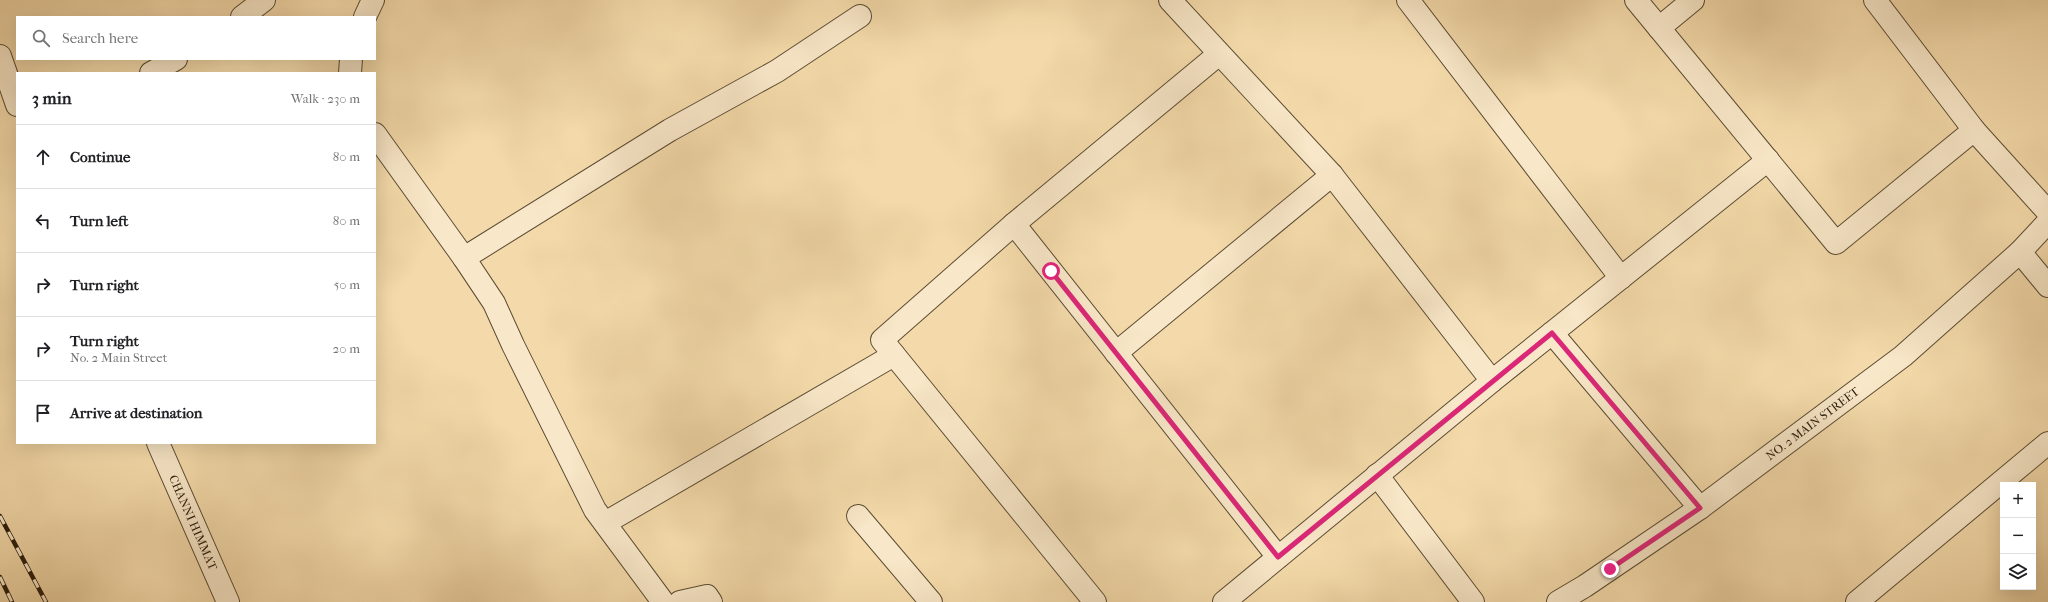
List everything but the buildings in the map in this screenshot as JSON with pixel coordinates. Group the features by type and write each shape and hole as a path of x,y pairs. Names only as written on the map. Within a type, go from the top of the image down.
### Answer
{"street":[{"path":"365,16 373,0"},
{"path":"1170,0 1332,175 1492,381"},
{"path":"1408,0 1621,278"},
{"path":"1636,0 1836,243 1974,130"},
{"path":"1659,28 1693,0"},
{"path":"1875,0 1974,130 2048,212"},
{"path":"243,16 262,1"},
{"path":"464,258 670,130 776,71 860,16"},
{"path":"1095,602 882,340 1014,224 1219,54"},
{"path":"0,56 16,103"},
{"path":"154,72 174,60"},
{"path":"350,72 351,60"},
{"path":"376,135 464,258 494,303 592,503 604,523 663,602"},
{"path":"1224,602 1492,381 1768,160"},
{"path":"1116,353 1332,175"},
{"name":"NO. 2 MAIN STREET","path":"1558,602 1585,586 1700,508 1903,356 2020,252 2048,222"},
{"path":"1014,224 1278,557"},
{"path":"2020,252 2048,286"},
{"path":"1552,333 1700,508"},
{"path":"604,523 894,355"},
{"path":"1857,602 2048,443"},
{"name":"CHANNI HIMMAT","path":"158,444 228,602"},
{"path":"1377,475 1473,602"},
{"path":"858,516 931,602"},
{"path":"680,602 707,596 711,602"}],"railway":[{"path":"0,516 46,602"},
{"path":"0,577 12,602"}],"route":[{"path":"1051,271 1278,557 1552,333 1700,508 1610,569"}]}
